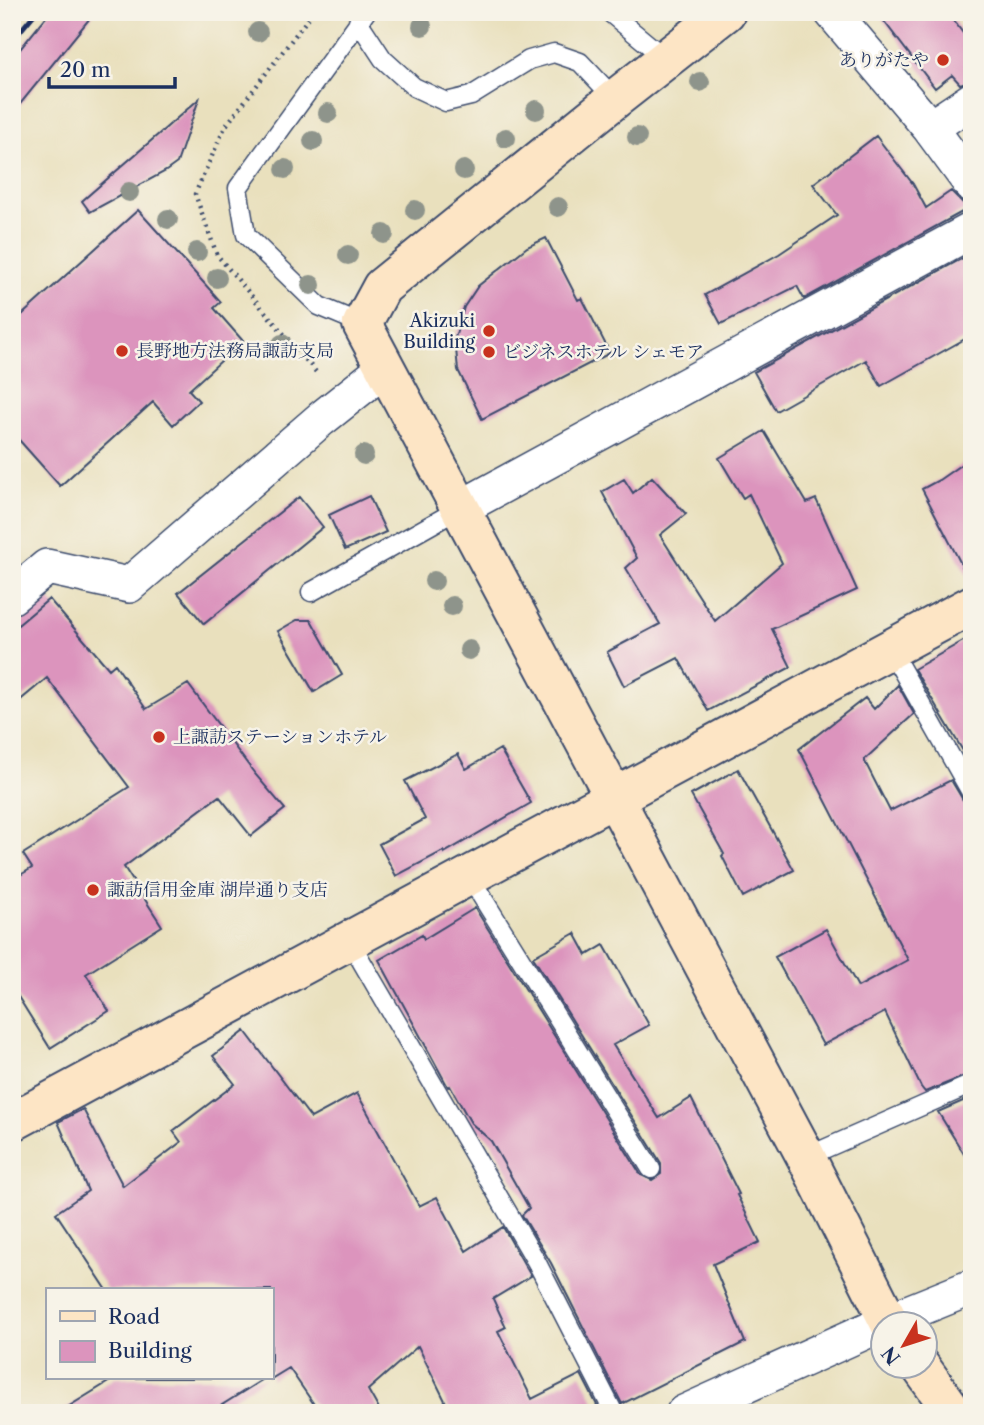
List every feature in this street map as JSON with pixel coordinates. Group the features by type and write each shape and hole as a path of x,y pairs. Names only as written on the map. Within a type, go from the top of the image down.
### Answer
{"street":[{"path":"726,12 382,287 362,324 806,1157 883,1310"},
{"path":"832,12 930,128 972,185"},
{"path":"930,128 972,100"},
{"path":"459,509 972,230"},
{"path":"12,596 47,567 129,585 321,419 384,369"},
{"path":"12,1122 972,605"},
{"path":"917,1310 972,1287"},
{"path":"684,1413 869,1331"},
{"path":"930,1380 954,1413"}],"lane":[{"path":"610,12 667,60"},
{"path":"362,324 319,306 246,235 238,188 362,17 383,59 414,87 446,102 471,96 528,60 554,53 580,62 615,99"},
{"path":"311,592 459,509"},
{"path":"890,649 972,794"},
{"path":"469,876 650,1169"},
{"path":"349,940 536,1261 614,1413"},
{"path":"806,1157 972,1084"}],"building":[{"path":"50,12 95,12 12,114 12,59"},
{"name":"ありがたや","path":"877,12 947,12 972,45 972,80 960,84 952,75 935,88"},
{"path":"199,99 177,163 90,212 82,201"},
{"path":"876,136 913,184 926,208 951,191 963,203 972,205 972,210 962,212 804,299 797,286 721,324 705,295 779,254 837,215 813,184"},
{"name":"長野地方法務局諏訪支局","path":"138,210 221,302 214,308 243,341 189,390 199,401 173,425 153,402 60,486 12,432 12,324"},
{"name":"Akizuki Building","path":"546,238 578,300 582,298 610,353 482,419 458,370 455,338 464,307 478,286 527,247"},
{"path":"972,253 972,335 881,386 866,360 776,411 754,372"},
{"path":"764,431 807,503 816,499 857,590 772,629 791,667 708,711 678,658 624,686 607,652 660,624 626,568 637,558 602,492 624,479 633,493 652,477 686,514 660,535 715,621 782,563 749,494 743,498 719,458"},
{"path":"972,457 972,583 971,583 922,489"},
{"path":"369,496 386,532 345,550 329,515"},
{"path":"299,497 323,527 204,624 178,593"},
{"path":"49,599 109,669 115,664 146,709 188,684 255,774 285,809 251,836 219,796 124,867 162,926 86,974 109,1011 50,1048 12,987 12,880 32,868 23,854 129,787 47,678 12,707 12,630"},
{"path":"297,620 311,620 342,675 314,692 278,631"},
{"path":"972,636 972,659 965,665 972,676 972,766 914,669"},
{"path":"898,685 914,714 864,760 890,811 951,780 963,800 972,805 972,1073 925,1092 885,1012 823,1045 775,957 826,929 858,987 908,960 799,749 865,698 874,709"},
{"path":"500,749 531,803 444,853 443,851 396,876 379,844 425,819 405,781 458,754 466,769"},
{"path":"738,769 794,870 743,897 722,856 724,854 691,795"},
{"path":"475,908 641,1175 652,1180 661,1174 661,1163 533,957 575,933 587,955 604,945 649,1025 613,1045 659,1118 691,1098 760,1242 713,1264 745,1342 622,1404 551,1263 522,1215 529,1208 491,1141 471,1123 450,1086 448,1087 379,960 422,935 424,939"},
{"path":"245,1031 311,1118 357,1093 419,1206 437,1197 466,1251 503,1227 531,1276 493,1299 506,1327 498,1331 532,1399 581,1374 601,1413 451,1413 418,1346 368,1390 381,1413 320,1413 289,1368 273,1378 273,1288 106,1288 56,1213 88,1191 58,1122 83,1109 123,1186 181,1142 173,1131 235,1084 213,1056"},
{"path":"972,1097 972,1167 938,1112"},
{"path":"112,1380 262,1380 209,1413 58,1413"}],"railway":[{"path":"12,41 36,12"}],"place":[{"name":"ありがたや","path":"943,60"},
{"name":"Akizuki Building","path":"489,331"},
{"name":"長野地方法務局諏訪支局","path":"122,351"},
{"name":"ビジネスホテル シェモア","path":"489,352"},
{"name":"上諏訪ステーションホテル","path":"159,737"},
{"name":"諏訪信用金庫 湖岸通り支店","path":"93,890"}]}
